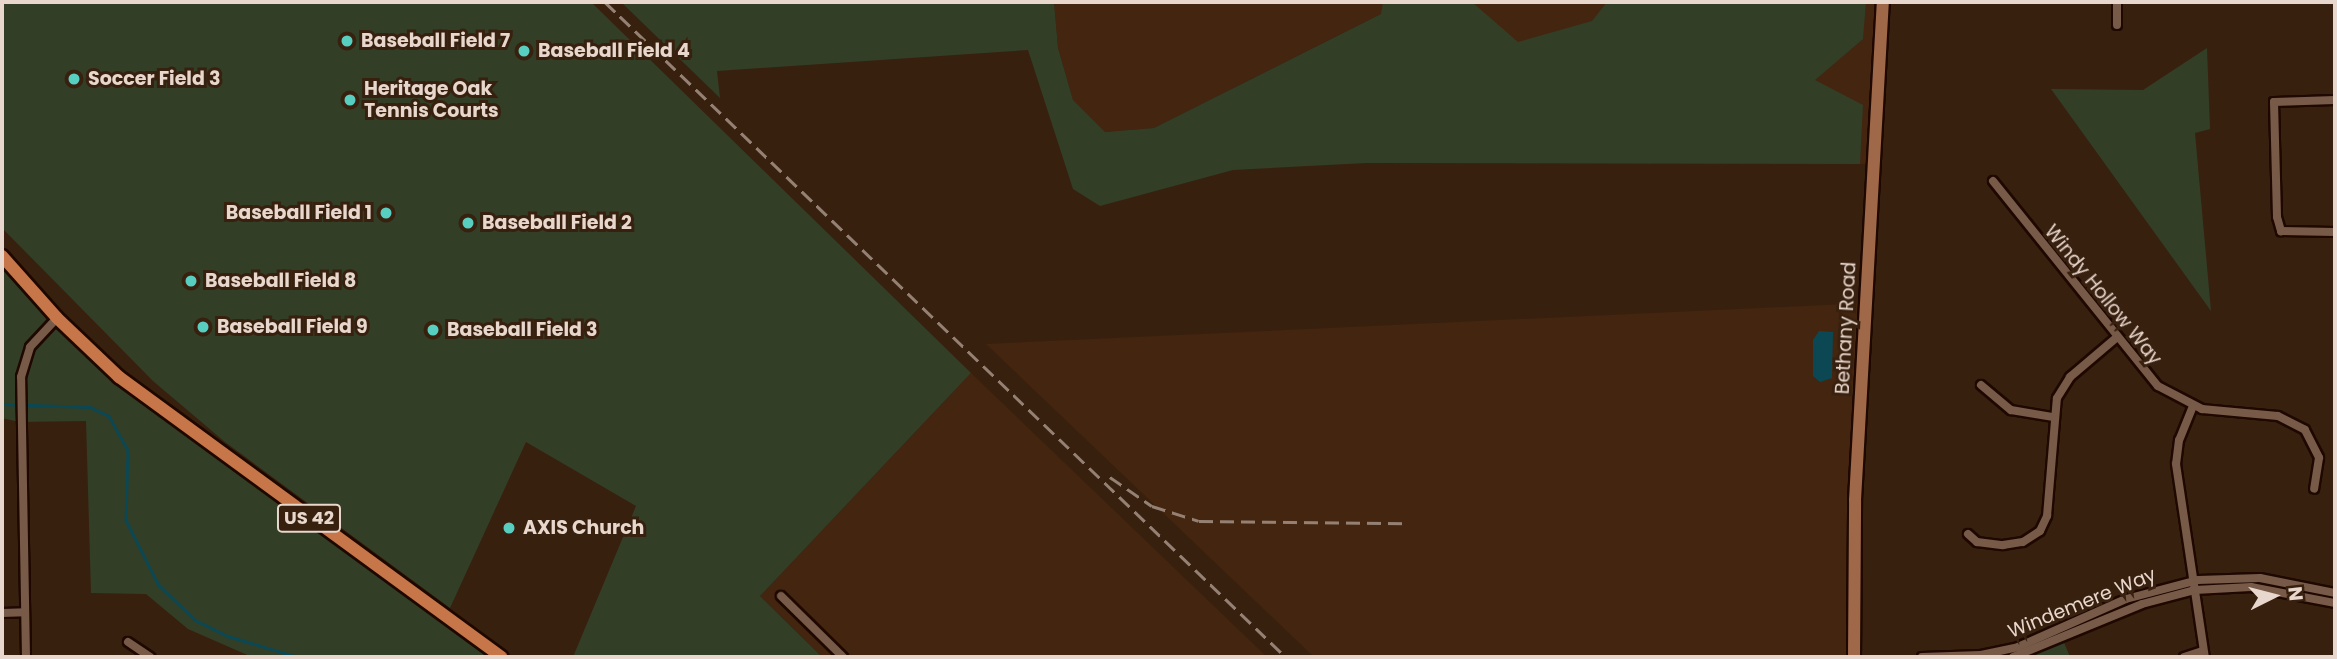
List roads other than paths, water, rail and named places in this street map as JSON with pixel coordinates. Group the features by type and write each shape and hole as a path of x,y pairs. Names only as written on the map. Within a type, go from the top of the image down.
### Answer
{"main road":[{"name":"Bethany Road","path":"1854,657 1855,500 1884,2"},
{"name":"US 42","path":"2,256 57,318 153,404 500,657"}],"street":[{"path":"2117,2 2117,25"},
{"path":"2335,100 2273,102 2277,217 2281,231 2335,232"},
{"name":"Windy Hollow Way","path":"1993,181 2116,338 2158,386 2193,406 2278,416 2295,422 2318,452 2314,489"},
{"path":"26,657 19,396 30,348 57,318"},
{"path":"1968,534 1977,542 2003,545 2023,542 2039,531 2047,516 2053,417 2070,377 2116,338"},
{"path":"1981,385 2011,410 2053,417"},
{"path":"2184,657 2204,654 2176,464 2179,440 2193,406"},
{"name":"Windemere Way","path":"1922,657 1981,655 2018,647 2126,599 2193,581 2260,578 2335,593"},
{"name":"Windemere Way","path":"2013,657 2142,604 2195,590 2251,587 2335,603"},
{"path":"781,596 843,657"},
{"path":"2,613 25,612"},
{"path":"128,642 150,657"}],"water":[{"path":"1819,331 1833,332 1832,378 1820,382 1813,376 1813,340"}],"waterway":[{"path":"2,404 90,407 109,416 128,450 126,520 158,584 195,620 228,636 298,657"}],"railway":[{"path":"605,2 1286,657"},
{"path":"1110,477 1152,506 1199,521 1407,523"}],"place":[{"name":"Baseball Field 7","path":"347,41"},
{"name":"Baseball Field 4","path":"524,51"},
{"name":"Soccer Field 3","path":"74,79"},
{"name":"Heritage Oak Tennis Courts","path":"350,100"},
{"name":"Baseball Field 1","path":"386,213"},
{"name":"Baseball Field 2","path":"468,223"},
{"name":"Baseball Field 8","path":"191,281"},
{"name":"Baseball Field 9","path":"203,327"},
{"name":"Baseball Field 3","path":"433,330"},
{"name":"AXIS Church","path":"509,528"}]}
